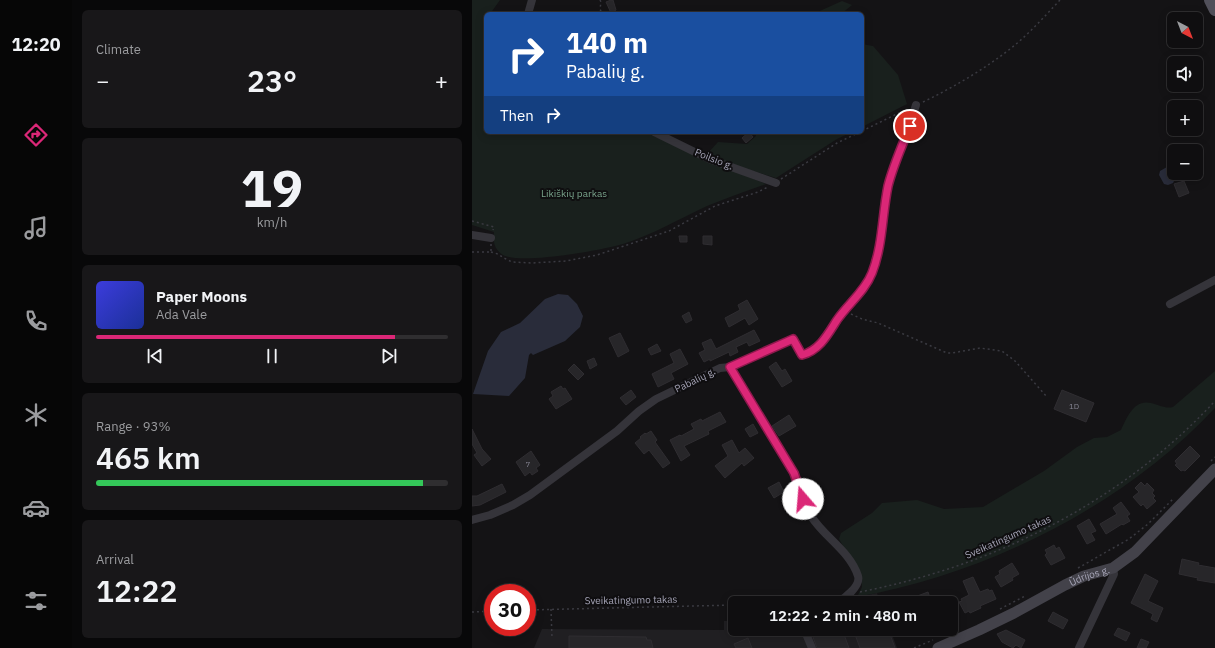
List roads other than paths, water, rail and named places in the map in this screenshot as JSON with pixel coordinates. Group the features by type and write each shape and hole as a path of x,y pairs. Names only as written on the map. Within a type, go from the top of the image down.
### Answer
{"main road":[{"path":"1210,0 1215,10"},
{"name":"Ūdrijos g.","path":"936,644 979,630 1014,613 1065,584 1084,576 1113,568 1135,552 1212,466"}],"street":[{"path":"529,12 532,0"},
{"name":"Pabalių g.","path":"472,520 490,515 513,505 530,495 617,431 656,399 720,368 730,367 793,339 802,355 807,354 822,342 847,307 864,287 872,274 880,241 888,186 916,105"},
{"name":"Poilsio g.","path":"658,134 709,159 776,183"},
{"path":"472,235 491,238"},
{"path":"1170,304 1215,280"},
{"path":"730,367 794,473 807,510 811,517 843,552 858,576 858,582 848,595 845,596"},
{"path":"1079,648 1114,574 1113,568"},
{"path":"807,636 812,648"}],"water":[{"path":"1167,167 1167,180 1174,180 1173,183 1168,185 1164,184 1159,175 1160,171"},
{"path":"558,294 568,295 577,304 583,316 580,327 565,341 533,355 531,353 529,355 525,378 509,396 473,394 488,351 501,332 520,323 545,299"}],"park label":[{"name":"Likiškių parkas","path":"574,193"}]}
